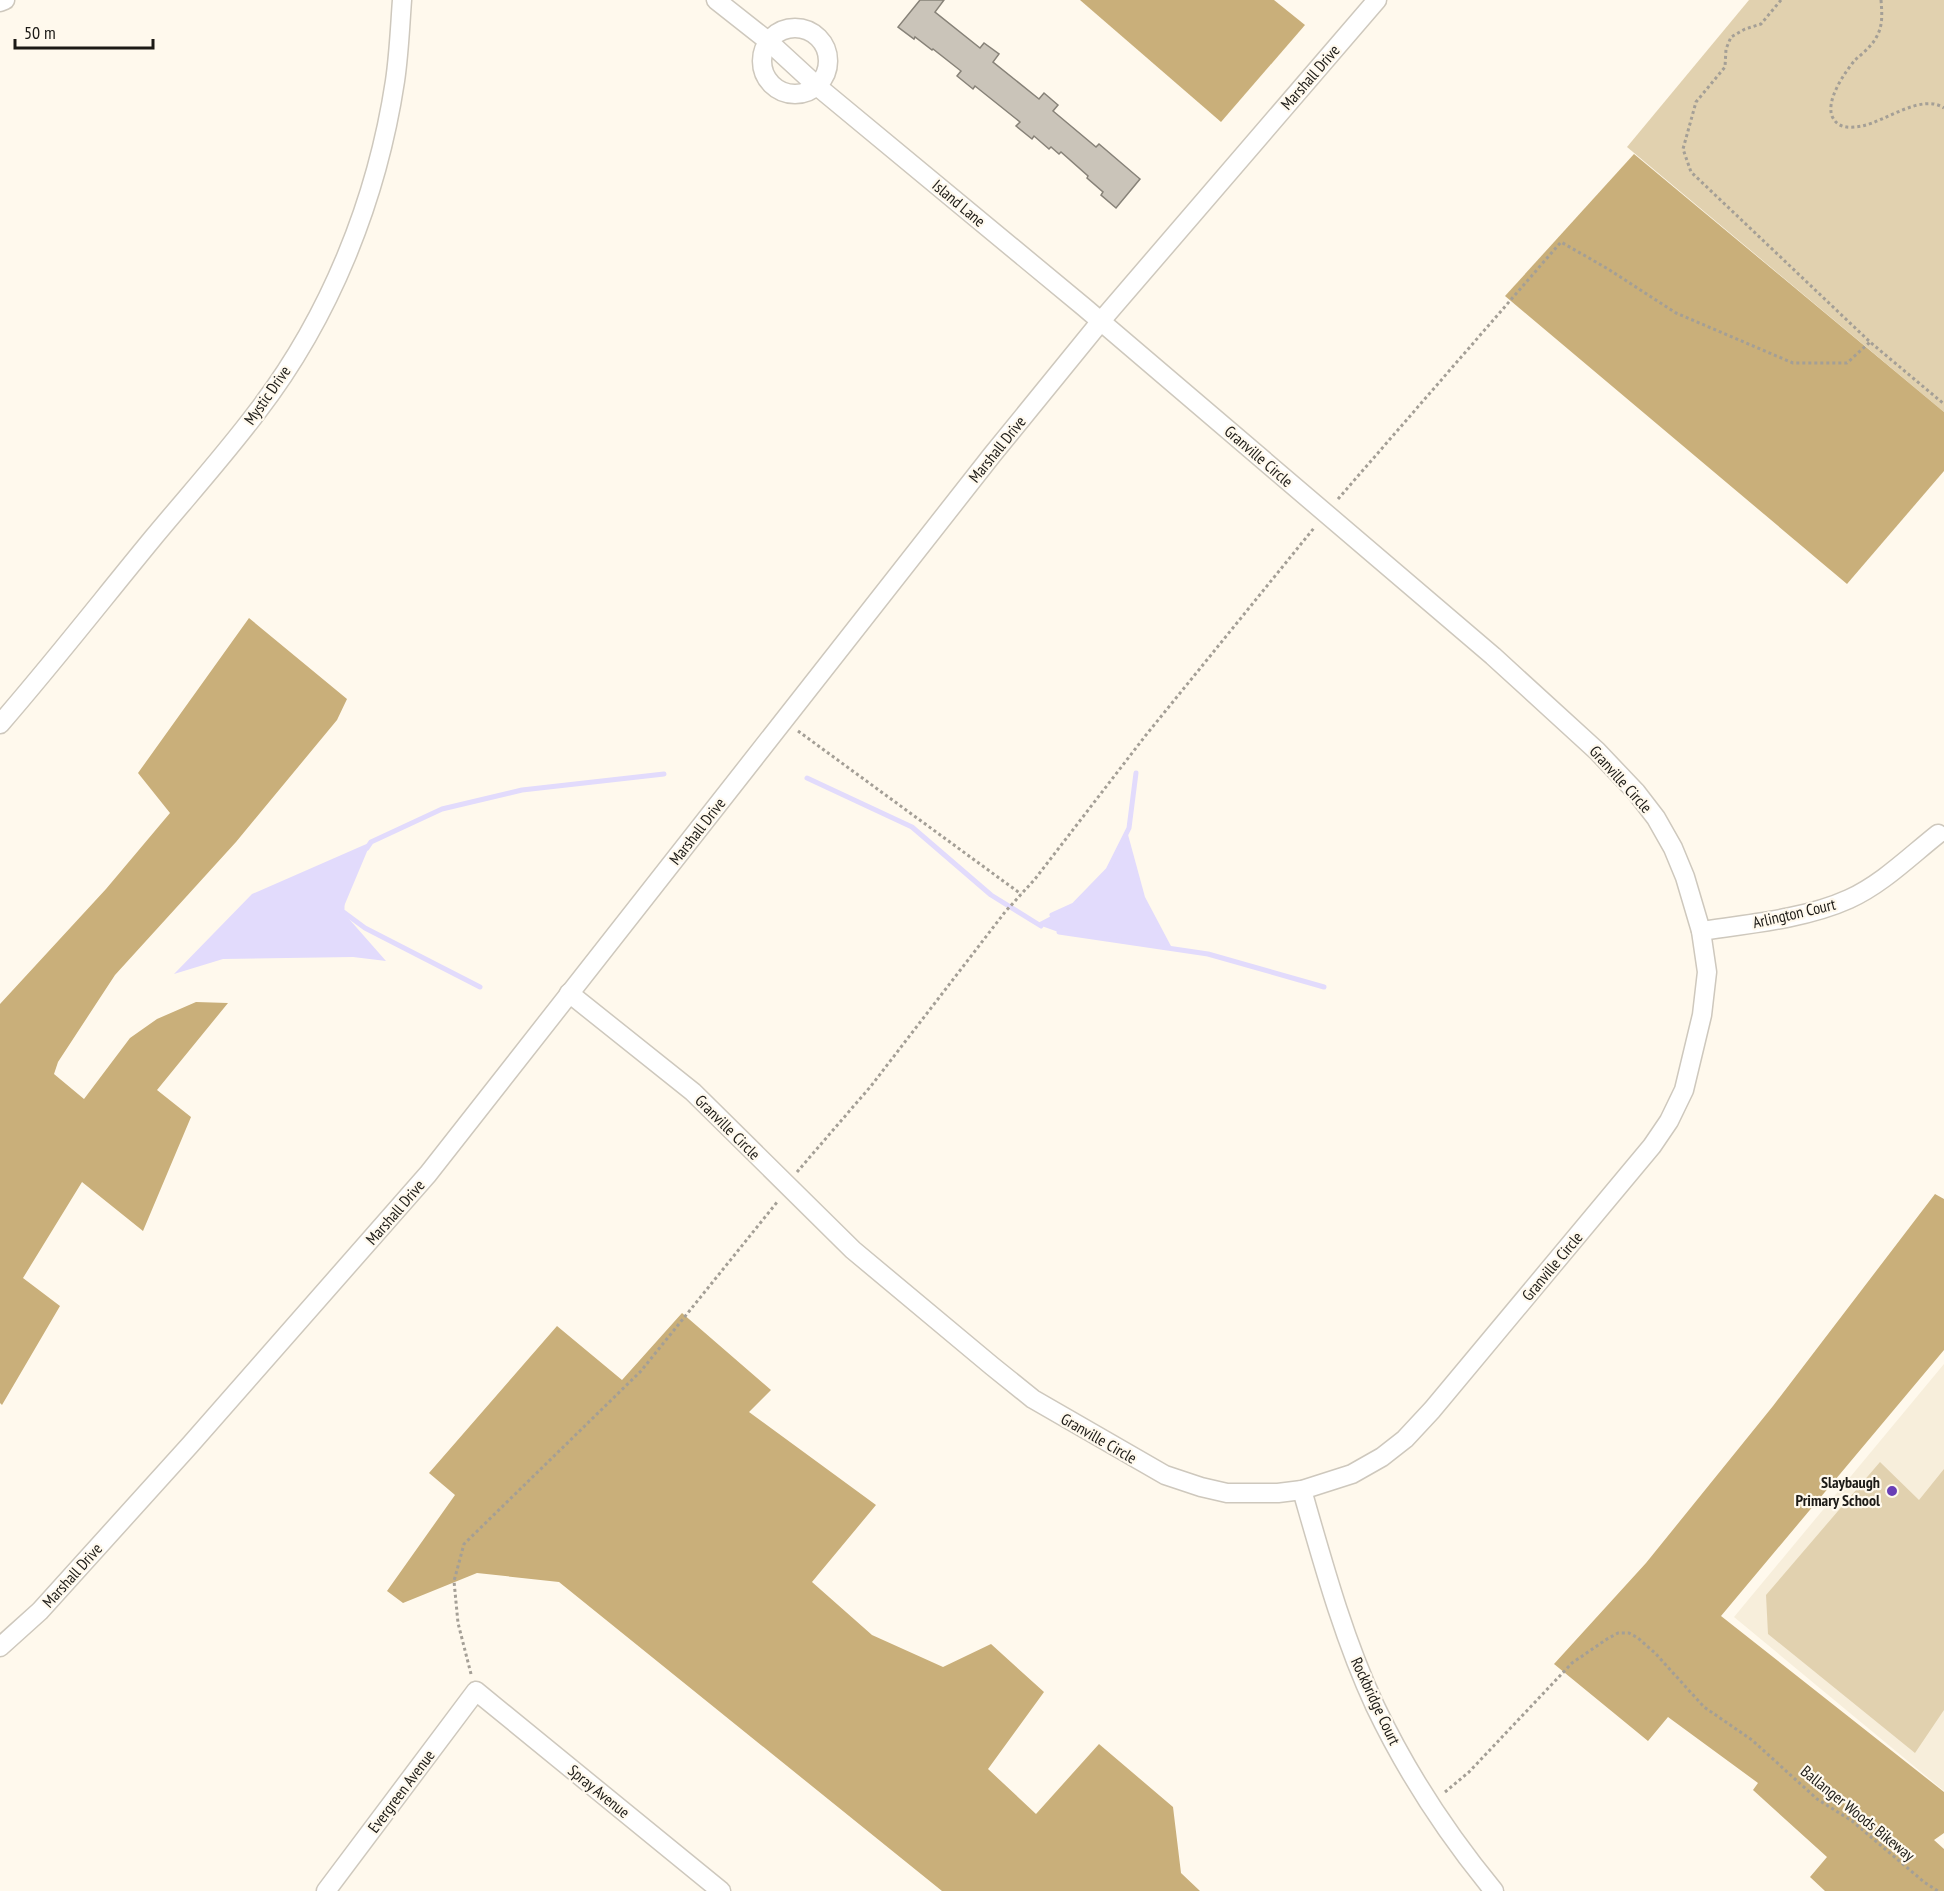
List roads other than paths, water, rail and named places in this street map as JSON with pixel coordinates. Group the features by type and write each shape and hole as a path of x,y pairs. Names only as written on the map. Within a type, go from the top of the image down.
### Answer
{"street":[{"path":"0,2 5,0"},
{"name":"Mystic Drive","path":"0,724 257,412 311,328 348,252 377,165 395,81 402,0"},
{"name":"Island Lane","path":"716,0 768,41 817,86 1101,321"},
{"name":"Marshall Drive","path":"0,1647 40,1611 428,1174 992,455 1101,321 1377,0"},
{"path":"788,28 809,31 825,45 828,66 825,76 810,92 798,95 787,94 776,89 768,81 761,60 768,41 778,32 788,28"},
{"name":"Granville Circle","path":"570,993 693,1092 782,1192 1033,1399 1165,1475 1227,1493 1278,1493 1302,1490 1352,1474 1382,1457 1405,1439 1432,1410 1652,1146 1669,1121 1684,1090 1693,1059 1707,980 1701,932 1685,877 1673,848 1656,818 1609,763 1493,656 1101,321"},
{"name":"Arlington Court","path":"1701,932 1819,910 1849,899 1885,877 1938,834"},
{"name":"Rockbridge Court","path":"1302,1490 1334,1599 1375,1705 1428,1803 1444,1828 1494,1891"},
{"name":"Evergreen Avenue","path":"326,1891 476,1691"},
{"name":"Spray Avenue","path":"476,1691 722,1891"}],"waterway":[{"path":"1052,915 1074,905 1108,870 1129,828 1136,773"},
{"path":"367,848 371,842 442,809 522,790 664,774"},
{"path":"807,778 912,827 991,895 1041,926"},
{"path":"342,904 342,911 365,928 480,987"},
{"path":"1059,932 1208,954 1324,987"}],"place":[{"name":"Slaybaugh Primary School","path":"1892,1491"}]}
